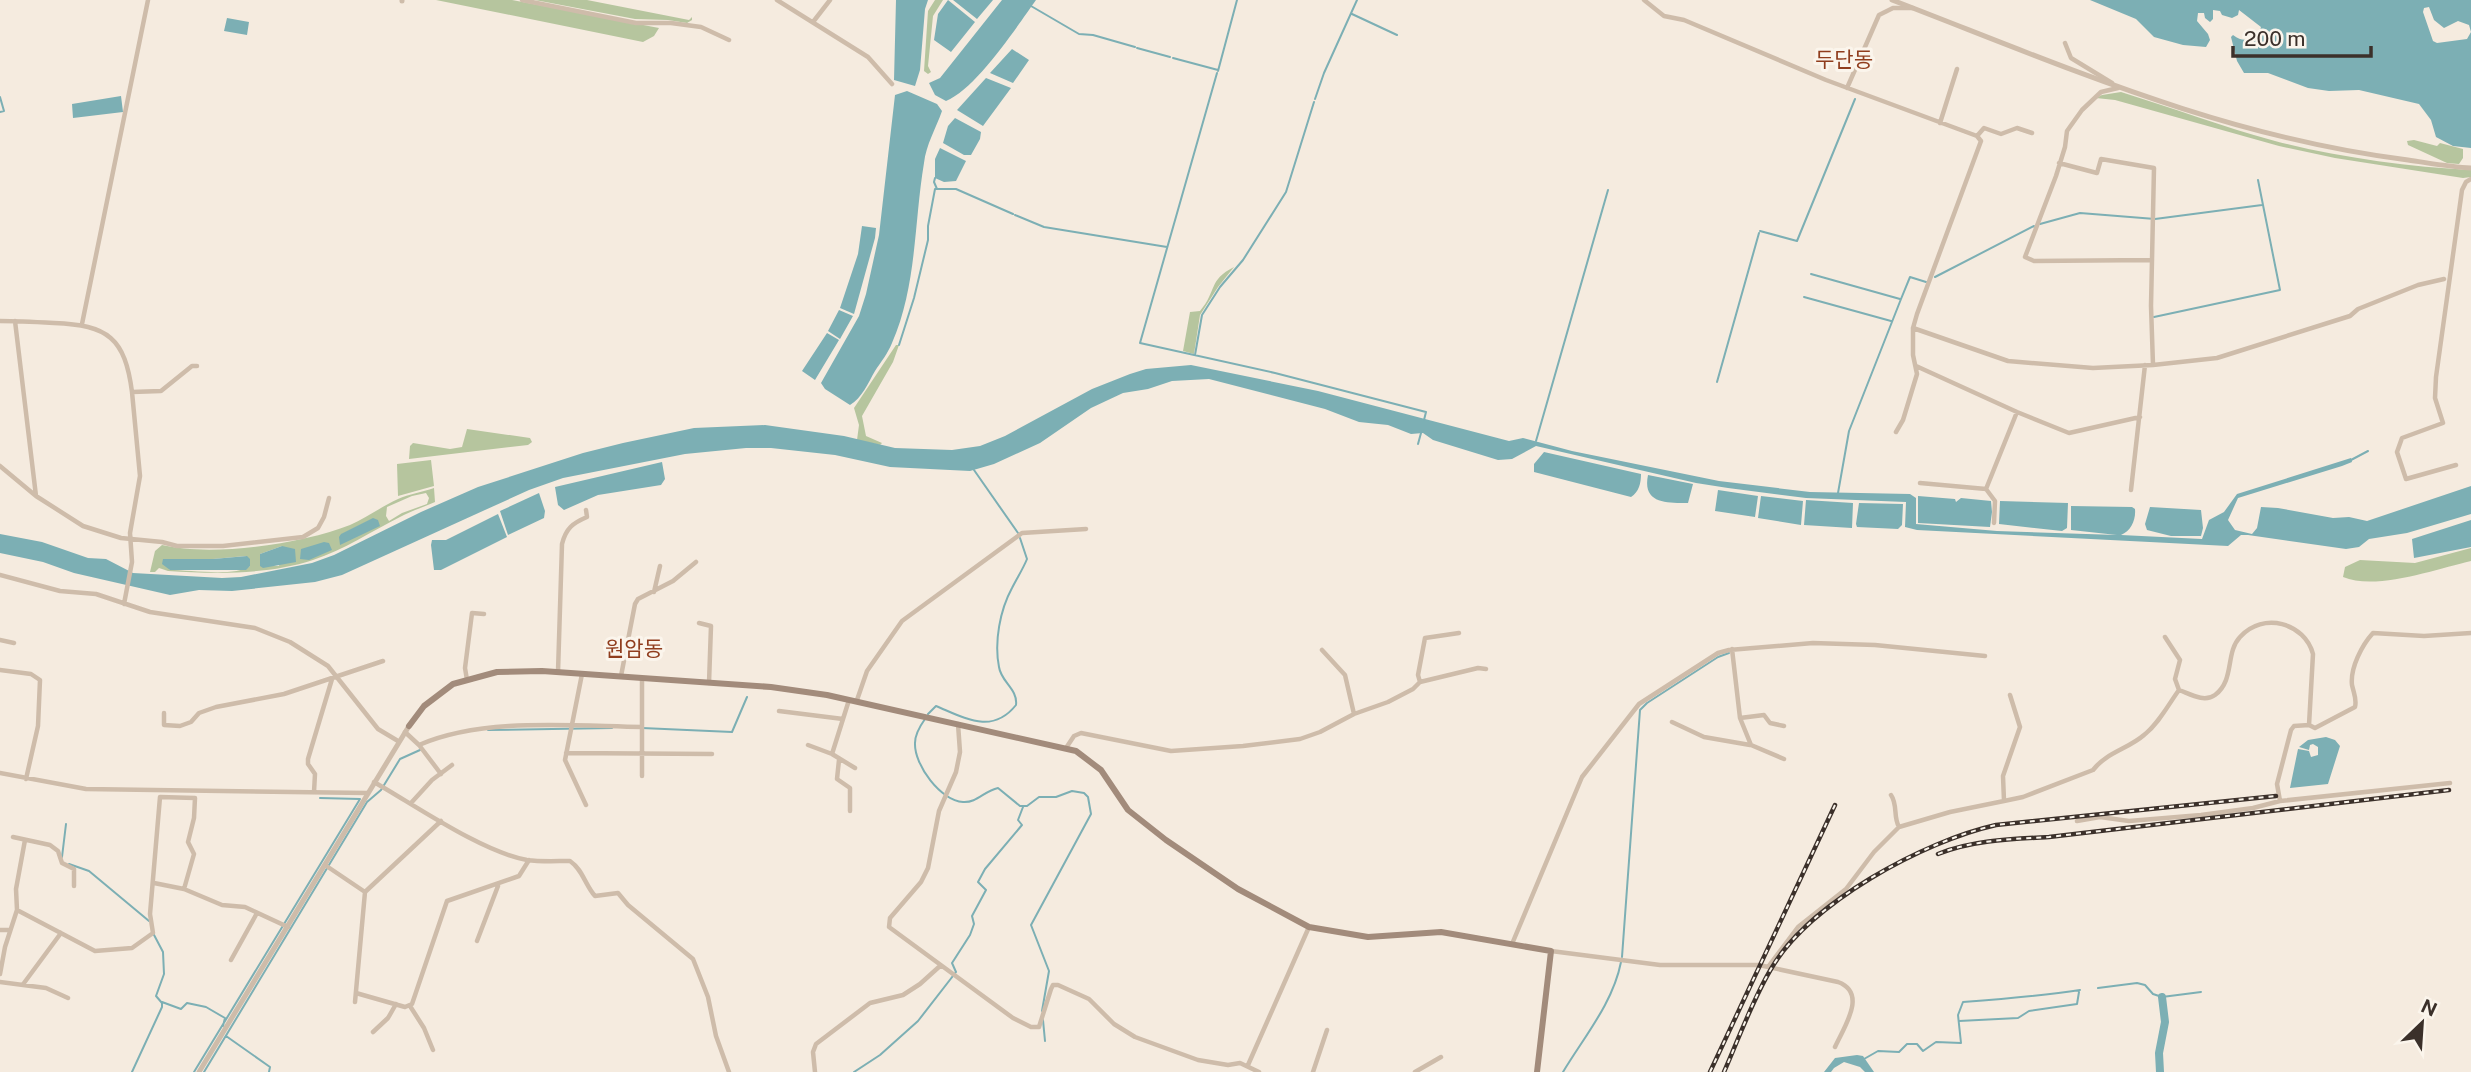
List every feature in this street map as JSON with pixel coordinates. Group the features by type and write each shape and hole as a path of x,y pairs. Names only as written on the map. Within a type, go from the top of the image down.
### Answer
{"main road":[{"path":"407,729 424,706 453,684 497,673 558,673 771,687 853,700 1076,751 1101,770 1128,810 1166,840 1238,889 1309,927 1368,937 1441,932 1550,951 1537,1072"}],"street":[{"path":"82,324 148,0"},
{"path":"522,0 636,23 671,23 701,27 729,40"},
{"path":"777,0 868,57 892,84"},
{"path":"813,22 830,0"},
{"path":"1644,0 1664,16 1684,20 1847,88 1977,136 1981,141 1913,328 1913,355 1917,374 1907,409 1896,432"},
{"path":"1892,0 2118,88 2195,114 2281,138 2375,156 2471,168"},
{"path":"1847,88 1879,15 1893,8 1914,8"},
{"path":"2065,43 2071,58 2118,88"},
{"path":"1940,123 1958,69"},
{"path":"2118,88 2101,92 2067,131 2059,163 2025,259 2151,260"},
{"path":"1977,136 1984,128 2001,134 2017,128 2032,134"},
{"path":"2059,163 2096,173 2101,159 2154,168 2151,260 2153,365"},
{"path":"2456,464 2406,479 2397,452 2402,438 2443,424 2435,398 2436,377 2462,190 2471,179"},
{"path":"1913,328 2008,360 2093,368 2153,365 2217,358 2350,316 2358,309 2418,285 2444,279"},
{"path":"0,321 82,324 110,336 129,368 140,476 130,540 131,570 124,604"},
{"path":"15,321 36,496"},
{"path":"1915,365 1933,376 2069,433 2140,417"},
{"path":"2131,490 2146,365"},
{"path":"132,392 161,391 192,366 197,366"},
{"path":"1986,489 2017,412"},
{"path":"0,466 36,496 83,526 130,540 177,546 204,547 303,537 318,528 329,498"},
{"path":"1920,483 1986,489 1995,501 1994,523"},
{"path":"558,673 562,544 571,525 587,517 586,510"},
{"path":"832,754 843,719 867,671 902,621 1022,533 1086,529"},
{"path":"621,677 633,608 638,599 673,581 696,562"},
{"path":"654,592 660,566"},
{"path":"0,575 60,591 96,594 177,617 255,628 290,642 310,653 378,729 398,741"},
{"path":"467,680 472,613 484,614"},
{"path":"699,623 711,626 709,683"},
{"path":"2179,690 2202,698 2214,695 2229,675 2239,637 2263,624 2285,624 2296,629 2311,647 2313,654 2309,725"},
{"path":"1420,682 1418,675 1425,638 1459,633"},
{"path":"2280,801 2277,784 2291,730 2294,726 2309,725 2315,728 2355,708 2356,697 2352,685 2355,665 2373,633 2424,636 2471,633"},
{"path":"2165,637 2180,660 2175,679 2179,690"},
{"path":"0,640 15,643"},
{"path":"1512,944 1582,778 1639,704 1718,653 1732,649 1813,643 1875,645 1985,656"},
{"path":"1732,649 1740,718 1751,745"},
{"path":"1322,650 1345,675 1354,714"},
{"path":"164,713 164,725 180,726 191,722 199,713 216,707 260,700 383,661"},
{"path":"1066,748 1074,736 1081,733 1171,751 1300,739 1354,714 1388,702 1413,689 1420,682 1478,668 1486,669"},
{"path":"0,670 32,674 40,680 38,726 26,779"},
{"path":"582,674 565,760 586,805"},
{"path":"314,792 315,774 308,764 308,759 334,678"},
{"path":"642,679 642,776"},
{"path":"1768,967 1798,927 1846,889 1874,852 1899,827 1951,811 2023,797 2093,770 2100,761 2144,735 2160,718 2179,690"},
{"path":"2004,800 2003,776 2020,727 2010,695"},
{"path":"779,710 843,719"},
{"path":"1740,718 1764,715 1770,723 1783,726"},
{"path":"1672,722 1704,737 1751,745 1784,759"},
{"path":"958,724 960,751 956,772 939,810 928,868 920,882 890,918 888,925 899,936 1013,1018 1031,1027 1039,1027 1051,989 1053,985 1058,985 1088,999 1119,1028 1145,1041 1198,1060 1248,1065 1259,1072"},
{"path":"419,745 438,737 480,729 642,727"},
{"path":"200,1072 407,729 441,774"},
{"path":"807,745 832,754 855,768"},
{"path":"566,753 712,754"},
{"path":"839,760 837,779 850,788 850,811"},
{"path":"411,803 432,779 452,765"},
{"path":"0,773 86,789 367,793"},
{"path":"374,782 441,821 508,855 529,860 570,861 580,870 589,890 595,896 618,893 628,905 693,959 708,997 716,1036 729,1072"},
{"path":"2077,821 2100,817 2129,821 2189,816 2253,808 2280,801 2451,783"},
{"path":"1891,795 1896,805 1896,822 1899,827"},
{"path":"17,910 95,951 138,946 154,931 150,917 160,797 195,798 194,818 188,842 194,854 184,889"},
{"path":"355,1002 365,892 441,821"},
{"path":"13,837 55,848 61,863 74,869 74,886"},
{"path":"0,974 17,910 16,889 25,840"},
{"path":"410,1006 415,999 447,901 519,876 529,860"},
{"path":"325,865 365,892"},
{"path":"154,883 184,889 222,905 245,907 288,927"},
{"path":"477,941 498,885"},
{"path":"232,960 257,913"},
{"path":"1248,1065 1309,927"},
{"path":"0,930 10,930"},
{"path":"23,984 61,933"},
{"path":"1550,951 1660,965 1752,965 1838,982 1850,990 1854,1004 1835,1047"},
{"path":"815,1072 813,1052 816,1044 870,1003 903,995 920,984 940,965"},
{"path":"0,982 46,988 68,998"},
{"path":"356,993 410,1006 433,1049"},
{"path":"373,1032 388,1018 396,1004"},
{"path":"1313,1072 1327,1030"},
{"path":"1415,1072 1441,1057"}],"green space":[{"path":"436,0 512,0 659,28 654,36 643,42"},
{"path":"535,0 587,0 689,20 692,17 692,20 687,23 635,19"},
{"path":"935,0 943,0 933,16 928,66 931,72 928,74 924,71 928,11"},
{"path":"2121,92 2236,130 2298,147 2372,160 2471,170 2471,177 2335,158 2279,146 2115,100 2096,98"},
{"path":"2407,141 2463,149 2463,158 2459,164 2447,163 2408,145"},
{"path":"1234,267 1200,315 1194,354 1183,351 1190,312 1200,311 1216,281"},
{"path":"896,345 899,345 893,362 862,416 866,436 882,443 880,445 857,440 859,425 854,408"},
{"path":"467,429 530,438 532,442 528,445 409,459 410,446 413,443 450,449 462,447"},
{"path":"431,460 434,486 398,496 397,464"},
{"path":"434,488 435,502 313,560 278,568 241,572 222,573 186,572 168,571 159,568 150,572 155,551 162,545 206,550 231,549 307,538 350,525 398,499","holes":["426,493 429,498 427,504 389,521 386,516 387,507","282,546 279,566 260,566 260,554","246,556 250,566 224,572 170,570 164,559"]},
{"path":"2471,548 2471,561 2424,573 2372,582 2343,577 2345,567 2360,560 2415,563"}],"water":[{"path":"896,0 928,0 920,70 915,86 894,80"},
{"path":"948,0 975,22 951,52 934,40 938,14"},
{"path":"953,0 993,0 977,19"},
{"path":"1002,0 1036,0 995,56 970,84 946,101 935,95 929,83 940,78"},
{"path":"2090,0 2471,0 2471,32 2471,148 2453,146 2436,137 2431,120 2419,104 2359,90 2329,91 2308,88 2268,73 2244,73 2237,61 2231,37 2233,35 2243,40 2249,39 2259,34 2261,27 2239,10 2238,15 2232,18 2213,10 2213,19 2210,22 2204,13 2198,13 2197,21 2210,40 2206,47 2183,45 2154,37 2136,19","holes":["2429,7 2434,20 2444,28 2458,21 2469,25 2471,32 2467,39 2437,43 2433,41 2424,8"]},
{"path":"227,18 249,22 247,35 224,31"},
{"path":"1012,49 1029,60 1013,83 990,73"},
{"path":"986,78 1011,88 983,126 957,110"},
{"path":"907,91 937,104 942,111 925,156 914,254 900,321 886,354 861,394 850,405 825,389 821,383 859,316 866,294 879,235 895,95"},
{"path":"121,96 123,112 73,118 72,104"},
{"path":"955,118 981,132 971,155 964,155 943,143 948,126"},
{"path":"940,148 966,161 956,181 944,182 935,178 935,159"},
{"path":"862,226 876,228 854,314 840,308 858,254"},
{"path":"839,310 853,316 840,339 828,331"},
{"path":"827,333 839,340 815,380 802,371"},
{"path":"1191,365 1318,391 1509,441 1523,438 1572,451 1719,481 1810,492 1910,494 1916,498 1916,524 1997,531 2117,535 2071,530 2071,506 2132,507 2135,509 2134,521 2128,531 2121,535 2202,539 2209,520 2224,512 2237,494 2351,458 2352,462 2342,466 2238,498 2228,520 2235,530 2252,534 2257,528 2261,507 2367,521 2471,486 2471,514 2407,533 2369,539 2359,547 2346,549 2248,535 2241,535 2228,546 1917,530 1905,527 1906,502 1806,498 1728,488 1536,446 1512,459 1498,460 1433,440 1423,433 1411,434 1388,425 1359,422 1325,409 1209,379 1172,381 1123,393 1091,408 1040,443 994,464 970,471 890,467 835,455 746,448 685,454 563,478 529,490 342,575 315,582 232,591 199,590 170,595 0,553 0,534 42,542 88,558 106,559 133,573 241,577 312,563 478,487 623,443 694,428 765,425 844,436 895,448 952,450 980,446 1005,436 1092,389 1130,374 1146,369"},
{"path":"1544,452 1641,474 1639,487 1631,497 1534,472 1534,464"},
{"path":"662,462 665,479 661,485 598,495 564,510 558,505 555,487"},
{"path":"1648,475 1693,484 1688,503 1665,502 1652,497 1647,485"},
{"path":"1718,490 1758,496 1755,517 1715,511"},
{"path":"539,493 545,511 544,518 508,535 500,511"},
{"path":"1761,496 1803,501 1801,525 1758,518"},
{"path":"1918,496 1955,499 1956,502 1961,498 1991,501 1990,527 1918,523"},
{"path":"1806,500 1853,503 1852,528 1804,525"},
{"path":"2000,501 2068,503 2067,528 2062,531 1999,524"},
{"path":"1859,503 1903,504 1902,525 1898,529 1857,527"},
{"path":"2150,507 2201,510 2201,536 2171,536 2147,530 2145,524"},
{"path":"498,514 507,537 441,570 434,570 432,540 446,540"},
{"path":"373,518 378,520 380,526 340,545 341,534"},
{"path":"2471,520 2471,547 2414,558 2412,539"},
{"path":"329,543 332,550 309,560 300,559 301,549"},
{"path":"282,546 295,549 296,562 263,568 260,566 260,554"},
{"path":"247,556 250,566 246,570 170,570 162,564 163,559"},
{"path":"2326,737 2335,740 2340,746 2328,784 2290,788 2298,749 2309,751 2311,757 2318,755 2318,747 2313,744 2309,750 2299,747 2308,740"},
{"path":"1863,1056 1874,1072 1865,1072 1860,1067 1844,1062 1831,1072 1824,1072 1835,1058"}],"waterway":[{"path":"1218,71 1237,0"},
{"path":"1315,99 1357,0"},
{"path":"1031,6 1079,34 1093,35 1135,47"},
{"path":"1352,14 1397,35"},
{"path":"1137,48 1170,57"},
{"path":"1173,58 1218,70"},
{"path":"1217,73 1140,343 1275,373 1426,412 1424,420"},
{"path":"0,97 4,111 0,112"},
{"path":"1760,231 1797,241 1855,99"},
{"path":"1195,355 1202,315 1220,287 1243,260 1286,192 1314,102"},
{"path":"935,178 937,189"},
{"path":"2154,317 2280,290 2258,180"},
{"path":"899,345 928,240 935,189 956,189 1013,214"},
{"path":"1536,441 1608,190"},
{"path":"2040,224 2080,213 2155,219 2262,205"},
{"path":"1015,215 1044,227 1167,247"},
{"path":"1935,277 2034,226"},
{"path":"1717,382 1759,233"},
{"path":"1811,274 1900,299"},
{"path":"1838,493 1849,431 1910,277 1926,282"},
{"path":"1804,297 1891,321"},
{"path":"1418,444 1421,433"},
{"path":"2351,460 2368,451"},
{"path":"974,470 1018,533"},
{"path":"928,714 936,706 968,719 988,722 1007,714 1016,705 1014,694 1000,672 997,647 1004,606 1027,559 1020,538"},
{"path":"1622,957 1640,710 1718,657 1729,653"},
{"path":"642,728 732,732 747,697"},
{"path":"925,719 915,740 919,761 938,789 955,800 972,801 998,788 1020,806 1027,806 1039,797 1056,797 1072,791 1084,793 1088,797 1091,814 1031,925 1049,971 1042,1011"},
{"path":"488,730 612,728"},
{"path":"204,1072 367,802 381,790 400,759 420,750"},
{"path":"194,1072 360,799 320,798"},
{"path":"854,1072 880,1055 918,1021 956,972 952,963 970,935 974,924 972,916 986,890 978,882 985,869 1022,825 1018,820 1023,807"},
{"path":"62,857 66,824"},
{"path":"69,864 89,871 149,921"},
{"path":"132,1072 162,1007 156,996 164,974 163,952 153,933"},
{"path":"1563,1072 1605,1006 1621,962"},
{"path":"2098,988 2137,983 2145,985 2153,994 2162,997 2201,992"},
{"path":"1864,1059 1878,1051 1899,1052 1907,1044 1917,1044 1923,1051 1936,1042 1961,1043 1958,1015 1963,1002 2080,990"},
{"path":"1959,1021 2018,1018 2029,1011 2077,1004 2079,992"},
{"path":"2160,1072 2159,1053 2165,1022 2162,997"},
{"path":"162,1002 181,1009 187,1003 206,1007 225,1018 223,1026"},
{"path":"1043,1020 1045,1041"},
{"path":"226,1036 270,1067 269,1072"}],"railway":[{"path":"1938,854 1993,841 2049,837 2449,790"},
{"path":"1724,1072 1758,994 1771,969 1789,945 1812,921 1840,899 1903,860 1967,833 1996,825 2276,796"},
{"path":"1710,1072 1835,805"}],"district":[{"name":"두단동","path":"1844,59"},
{"name":"원암동","path":"634,648"}]}
